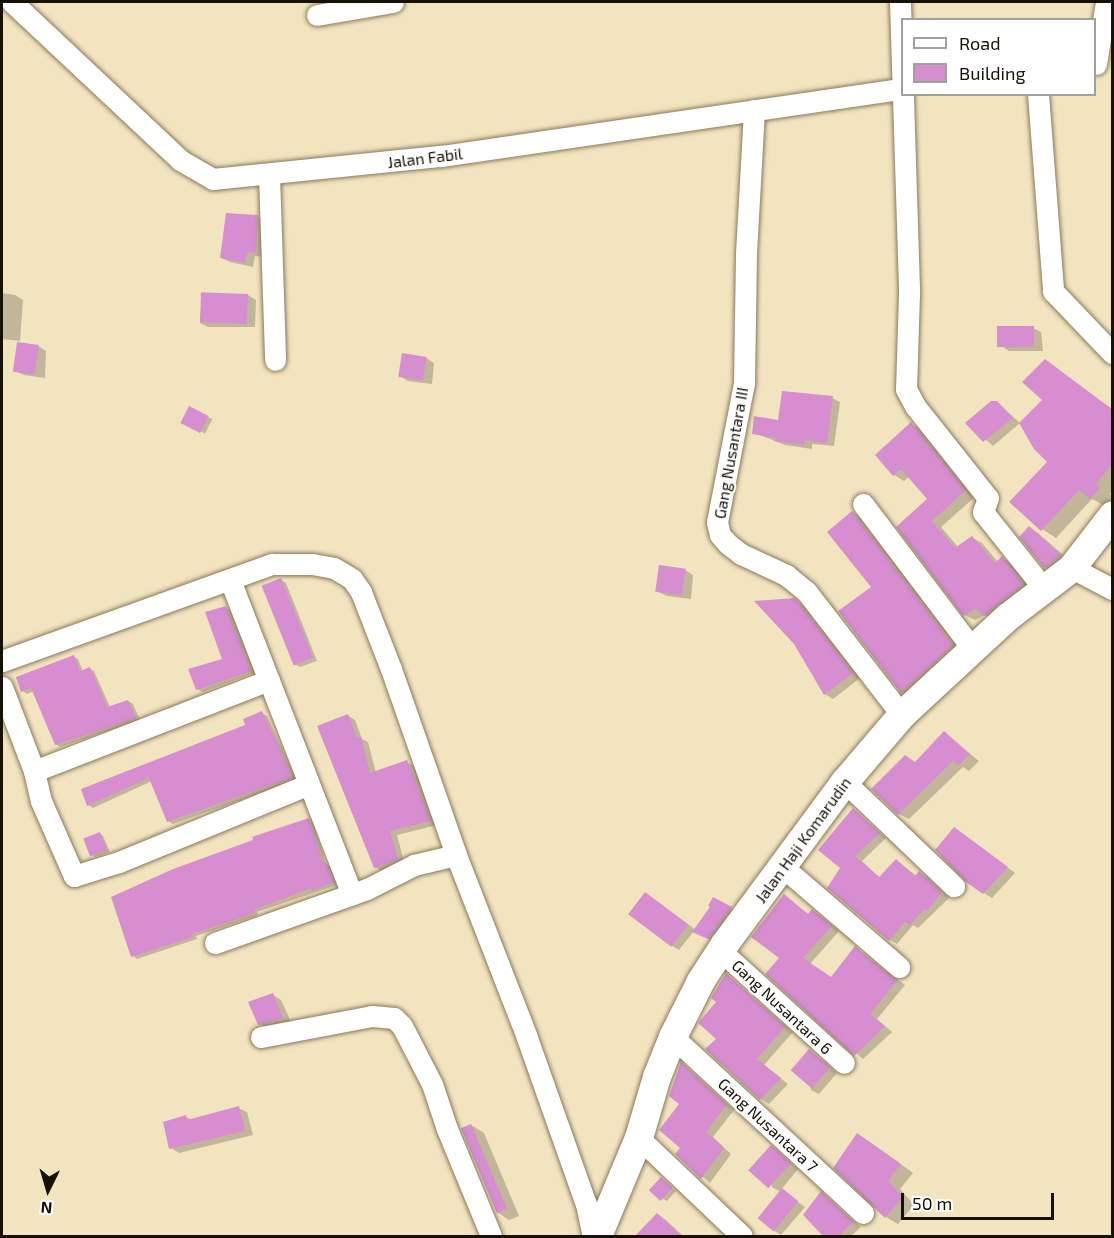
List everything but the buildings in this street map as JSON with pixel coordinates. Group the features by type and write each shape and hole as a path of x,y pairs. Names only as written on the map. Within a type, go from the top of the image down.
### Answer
{"street":[{"name":"Jalan Fabil","path":"12,2 180,160 213,179 441,156 901,89"},
{"path":"317,15 393,2"},
{"path":"900,2 901,46"},
{"path":"1101,64 1106,2"},
{"path":"902,96 909,294 906,389 915,406 988,498 983,512 1045,590"},
{"path":"1038,96 1053,291 1113,354"},
{"name":"Gang Nusantara III","path":"754,110 746,255 744,383 717,522 720,535 741,554 786,575 806,591 902,715"},
{"path":"269,175 275,360"},
{"path":"863,504 974,651"},
{"name":"Jalan Haji Komarudin","path":"591,1236 639,1138 657,1077 673,1038 701,981 721,951 845,782 902,715 974,651 1008,617 1072,568 1113,516"},
{"path":"2,661 272,564 312,564 334,568 352,579 361,592 392,669 456,855 526,1035 586,1204 591,1236"},
{"path":"1072,568 1113,589"},
{"path":"230,580 352,894"},
{"path":"34,771 269,680"},
{"path":"2,687 34,771 41,801 74,876 119,862 309,784"},
{"path":"845,782 954,886"},
{"path":"215,943 352,894 414,865 456,855"},
{"path":"784,868 898,967"},
{"name":"Gang Nusantara 6","path":"721,951 844,1063"},
{"path":"261,1037 372,1016 394,1017 402,1026 432,1084 447,1129 491,1236"},
{"name":"Gang Nusantara 7","path":"673,1038 864,1213"},
{"path":"639,1138 742,1236"}]}
